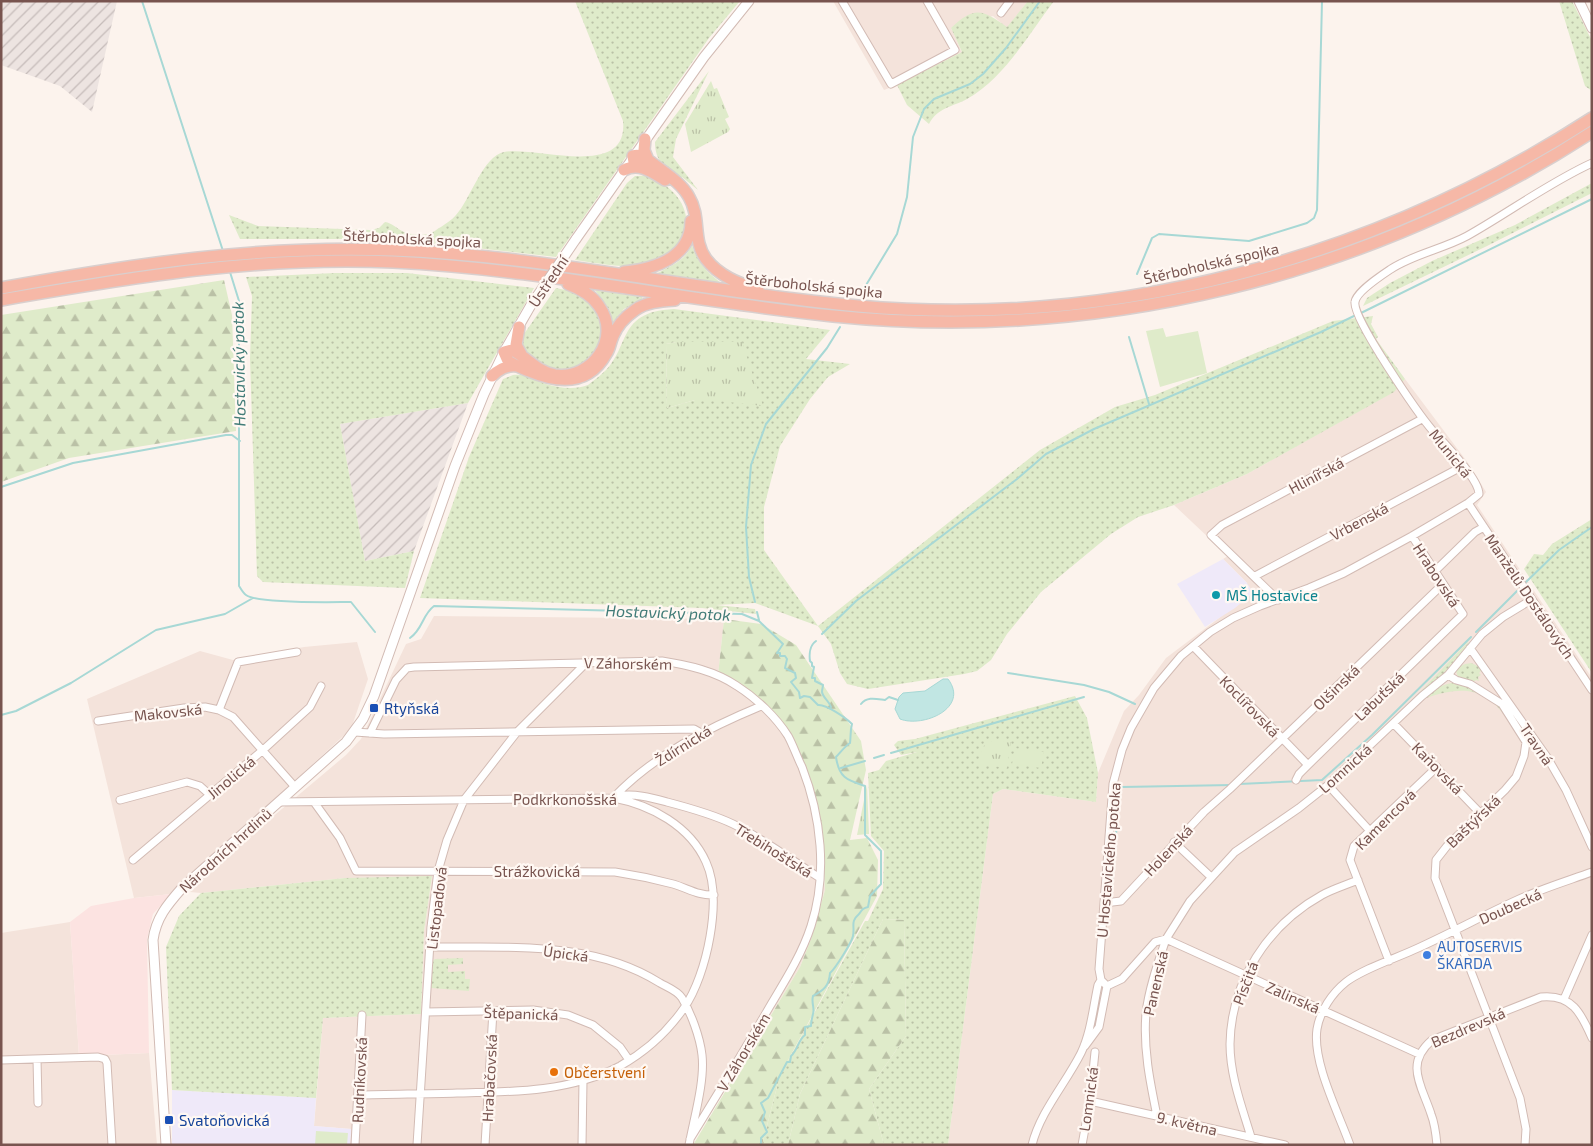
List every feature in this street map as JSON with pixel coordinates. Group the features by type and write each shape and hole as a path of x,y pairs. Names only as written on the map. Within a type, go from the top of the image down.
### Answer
{"highway":[{"name":"Štěrboholská spojka","path":"1,288 127,266 235,253 319,249 396,250 496,258 781,298 876,308 979,310 1056,306 1092,302 1201,283 1306,255 1408,217 1493,176 1592,118"},
{"name":"Štěrboholská spojka","path":"1,300 125,279 220,267 332,261 390,262 538,276 835,316 945,322 995,322 1060,317 1154,305 1261,281 1326,261 1440,216 1496,189 1592,132"},
{"path":"600,272 632,271 664,263 681,250 689,236 691,226 689,209 683,196 645,164 645,139"},
{"path":"633,156 634,162 645,164 678,184 690,198 695,214 699,244 705,258 712,266 732,280 781,298"},
{"path":"624,170 645,164"},
{"path":"492,376 500,369 519,361 545,372 557,375 570,375 583,370 595,361 602,351 606,340 607,327 600,308 592,297 569,284 538,276"},
{"path":"504,352 512,350 519,361 552,380 564,380 582,376 593,370 601,362 618,327 636,309 658,302 704,299"},
{"path":"519,327 516,345 519,361"}],"street":[{"name":"Ústřední","path":"410,596 455,466 492,376 504,352 531,305 633,156 704,57 749,1"},
{"path":"842,1 891,84 955,50 926,1"},
{"path":"1579,1 1592,28"},
{"path":"1001,13 1007,3"},
{"name":"Munická","path":"1479,488 1463,466 1422,419 1357,314 1354,304 1357,297 1394,267 1465,237 1592,164"},
{"name":"Hlinířská","path":"1254,576 1211,535 1222,525 1422,419"},
{"name":"Vrbenská","path":"1254,576 1463,466"},
{"name":"U Hostavického potoka","path":"1032,1145 1038,1128 1081,1051 1090,1026 1098,985 1101,980 1099,969 1113,784 1122,750 1135,720 1154,688 1172,666 1210,632 1233,618 1344,573 1468,503 1479,494 1479,488"},
{"name":"Manželů Dostálových","path":"1468,503 1592,690"},
{"path":"1435,571 1475,532 1484,527"},
{"name":"Hrabovská","path":"1412,536 1463,614"},
{"path":"1254,576 1278,600"},
{"name":"Olšinská","path":"1230,789 1443,584"},
{"name":"Národních hrdinů","path":"166,1145 153,940 162,911 182,888 355,732 374,696 410,596"},
{"name":"Lomnická","path":"1081,1051 1099,1027 1107,986 1122,979 1155,942 1166,939 1190,901 1235,852 1299,808 1328,785 1422,696 1448,675 1482,634 1503,616 1531,600"},
{"name":"Labuťská","path":"1296,780 1308,765 1463,614"},
{"name":"Koclířovská","path":"1193,646 1308,765"},
{"name":"Travná","path":"1470,648 1547,758 1566,790 1592,847"},
{"path":"219,710 238,662 297,652"},
{"name":"V Záhorském","path":"370,733 396,680 407,668 662,661 698,668 735,684 761,706 788,736 808,784 818,822 820,878 811,926 797,959 689,1142"},
{"name":"Listopadová","path":"417,1145 431,927 438,871 447,840 464,800 517,732 586,663"},
{"name":"Baštýřská","path":"1448,675 1456,680 1470,684 1502,704 1526,742 1524,756 1516,776 1505,790 1446,846 1436,860 1435,878 1520,1098 1526,1130 1526,1145"},
{"name":"Jinolická","path":"133,860 263,750 310,707 321,686"},
{"name":"Makovská","path":"98,721 205,706 219,710 232,717 295,787"},
{"name":"Ždírnická","path":"614,798 626,784 657,761 701,733 761,706"},
{"name":"Kaňovská","path":"1394,724 1480,814"},
{"path":"355,732 694,729 701,733"},
{"name":"Kamencová","path":"1389,961 1350,860 1351,852 1354,846 1437,767"},
{"path":"120,800 187,782 200,786 210,795"},
{"path":"1328,785 1370,831"},
{"name":"Holenská","path":"1104,903 1121,901 1174,842 1230,789"},
{"name":"Třebihošťská","path":"614,798 628,795 661,800 700,811 732,824 766,842 820,878"},
{"name":"Podkrkonošská","path":"279,802 614,798 632,801 654,810 684,832 706,860 711,876 714,896 712,924 707,949 686,1006 666,1030 629,1060 583,1081 546,1088 489,1093 358,1095"},
{"name":"Strážkovická","path":"314,802 340,838 356,871 615,872 676,885 703,896 714,896"},
{"path":"1174,842 1211,877"},
{"name":"Doubecká","path":"1350,1145 1320,1066 1317,1048 1317,1030 1323,1010 1333,995 1346,982 1362,972 1455,931 1517,900 1592,872"},
{"name":"Písčitá","path":"1251,1137 1237,1092 1230,1045 1232,1023 1246,976 1261,947 1281,924 1300,908 1323,894 1358,880"},
{"path":"1592,935 1564,999 1576,1008 1592,1038"},
{"name":"Zalinská","path":"1166,939 1419,1054"},
{"name":"Panenská","path":"1157,1116 1148,1075 1145,1041 1152,983 1166,939"},
{"name":"Úpická","path":"431,947 548,949 594,956 637,970 654,979 682,996 686,1006"},
{"path":"1101,980 1107,986"},
{"name":"Bezdrevská","path":"1437,1145 1431,1114 1418,1081 1416,1069 1419,1054 1425,1046 1432,1040 1541,998 1550,996 1564,999"},
{"name":"V Záhorském","path":"686,1006 698,1036 702,1054 702,1072 689,1142"},
{"name":"Štěpanická","path":"426,1012 533,1010 568,1015 593,1025 620,1047 629,1060"},
{"name":"Hrabačovská","path":"485,1145 493,1011"},
{"name":"Rudníkovská","path":"355,1145 362,1015"},
{"name":"Lomnická","path":"1082,1145 1090,1101 1095,1052"},
{"path":"1,1060 98,1057 105,1059 107,1063 112,1145"},
{"path":"37,1059 38,1103"},
{"path":"582,1145 583,1081"},
{"name":"9. května","path":"1090,1101 1285,1145"}],"shaded area":[{"path":"1,1 117,1 92,112 60,86 1,65"},
{"path":"833,1 1028,1 1007,28 993,16 951,28 962,52 884,90"},
{"path":"1405,379 1468,463 1486,492 1477,505 1592,678 1592,1145 948,1145 993,794 1003,789 1096,802 1098,773 1124,711 1139,695 1166,658 1219,618 1247,583 1223,559 1228,556 1174,505 1247,474 1393,392"},
{"path":"468,403 414,551 365,561 340,424"},
{"path":"1223,559 1247,583 1253,593 1235,608 1205,627 1177,584"},
{"path":"434,616 724,619 718,675 763,704 794,743 812,786 822,838 825,890 811,939 800,967 693,1145 350,1145 351,1129 314,1126 323,1018 421,1014 424,931 432,877 345,878 201,893 190,892 220,861 346,755 361,739 406,644 421,639"},
{"path":"357,642 368,679 351,729 171,894 134,898 87,699 200,651 233,660 304,647"},
{"path":"171,894 153,914 147,939 149,1053 79,1056 70,922 91,906 134,898"},
{"path":"70,922 79,1056 149,1053 157,1145 1,1145 1,933"},
{"path":"172,1090 316,1098 314,1126 351,1129 350,1145 172,1145"}],"green space":[{"path":"575,1 740,1 709,38 556,257 440,244 368,239 240,239 229,215 258,226 370,230 379,228 385,222 407,233 428,234 441,227 456,215 483,170 496,155 504,152 519,151 578,156 596,155 611,150 621,139 623,121"},
{"path":"1028,1 1054,1 1015,54 981,90 936,114 929,124 907,105 897,85 962,52 951,28 959,21 966,16 979,12 992,17 1007,27"},
{"path":"1559,1 1572,1 1592,41 1592,91 1585,86"},
{"path":"709,71 676,139 673,157 698,190 682,177 679,179 669,171 657,155 655,142"},
{"path":"711,81 714,89 717,88 729,117 725,119 730,129 728,132 691,152 685,124"},
{"path":"635,176 646,176 659,182 669,188 682,204 686,214 686,224 679,245 668,255 646,265 615,266 575,260 627,183"},
{"path":"1592,183 1592,193 1363,306 1367,298 1390,283 1432,261 1515,225"},
{"path":"692,245 704,267 723,284 656,274 681,260"},
{"path":"350,253 430,257 547,269 545,273 238,260 237,257"},
{"path":"216,259 217,262 1,295 1,292"},
{"path":"335,273 407,273 534,288 468,403 340,424 365,561 414,551 405,588 263,582 257,576 250,359 252,296 246,277"},
{"path":"224,280 232,315 236,431 69,458 1,482 1,315"},
{"path":"556,288 579,293 598,311 604,333 596,354 571,371 546,369 526,352 522,345 524,334"},
{"path":"595,290 642,297 642,299 624,309 613,322 609,309"},
{"path":"674,309 830,330 806,359 850,364 828,377 810,399 780,446 764,507 764,550 818,626 755,603 716,605 755,609 756,614 702,608 420,598 469,457 503,379 517,375 561,387 578,388 588,385 608,367 632,325 641,317 654,312","holes":["676,342 742,343 711,400 695,400 667,408 666,344"]},
{"path":"1373,316 1371,324 1378,337 1376,339 1405,379 1394,392 1247,474 1174,505 1138,517 1111,534 1041,592 1007,634 991,660 977,671 868,689 847,684 840,673 831,644 818,626 1040,450 1115,407 1155,395 1333,321"},
{"path":"1163,328 1166,337 1198,331 1207,373 1160,387 1146,331"},
{"path":"676,342 742,342 763,406 695,400 667,408 666,344"},
{"path":"1592,519 1592,673 1524,569 1534,554 1543,555 1552,544"},
{"path":"724,619 761,624 796,645 861,741 866,770 850,840 867,838 878,860 877,896 780,1075 762,1145 693,1145 800,967 811,939 825,890 822,838 812,786 794,743 763,704 718,675"},
{"path":"1468,642 1469,644 1423,695 1420,692"},
{"path":"1471,663 1482,670 1479,673 1481,675 1478,677 1479,681 1476,680 1472,683 1458,677 1456,671 1462,665"},
{"path":"1452,683 1471,688 1486,697 1469,691 1459,691 1426,698 1431,692"},
{"path":"1075,696 1087,718 1098,773 1096,802 1003,789 993,794 948,1145 884,1145 869,1089 906,1036 904,920 883,919 800,1094 788,1145 762,1145 780,1075 865,921 868,921 883,889 884,851 871,836 868,773 879,770 886,761 917,752 901,755 894,745 898,741 915,739"},
{"path":"1489,700 1503,710 1505,716 1497,706"},
{"path":"994,740 1011,742 1007,768 979,764 982,747"},
{"path":"1015,748 1044,752 1041,768 1012,764"},
{"path":"867,785 869,834 857,835"},
{"path":"432,876 424,931 421,1014 323,1018 316,1098 172,1090 166,947 179,916 201,893 345,878"},
{"path":"883,919 904,920 906,1036 869,1089 884,1145 788,1145 800,1094"},
{"path":"463,958 463,964 448,965 448,972 465,971 465,979 470,979 469,991 431,988 433,961 435,959"},
{"path":"316,1131 348,1133 347,1145 315,1145"}],"water":[{"path":"943,679 948,679 953,689 953,699 949,707 931,718 920,721 900,719 895,709 899,697 903,693 925,691"}],"waterway":[{"name":"Hostavický potok","path":"142,1 223,251"},
{"path":"860,295 897,234 907,197 913,137 924,109 934,99 970,84 983,74 1006,48 1040,1"},
{"path":"1137,274 1152,238 1159,234 1249,241 1307,223 1314,218 1317,210 1322,1"},
{"path":"1361,313 1592,199"},
{"name":"Hostavický potok","path":"230,272 239,301 239,586 246,595 265,600 351,602 375,632"},
{"path":"822,634 856,601 1017,479 1046,454 1094,429 1321,332 1356,315"},
{"path":"755,602 749,577 746,527 751,465 766,424 827,348 840,327"},
{"path":"1129,337 1149,404"},
{"path":"1,487 73,463 226,435 232,435 240,441"},
{"path":"1526,582 1559,550 1592,527"},
{"path":"1476,632 1517,591"},
{"path":"1,715 16,711 71,683 156,630 225,614 253,598"},
{"name":"Hostavický potok","path":"410,638 418,630 434,606 742,614 759,621 783,644 777,653 780,653 780,656 785,656 787,659 785,668 795,673 796,678 791,682 799,692 800,698 804,696 810,697 818,705 831,709 852,724 850,743 836,757 837,764 845,777 865,786 865,835 881,851 881,884 870,896 868,907 863,909 855,919 852,939 830,973 827,984 823,990 813,996 811,1026 805,1027 805,1035 791,1056 790,1062 787,1062 768,1098 761,1103 765,1112 762,1121 767,1132 761,1138 761,1145"},
{"path":"757,612 759,620"},
{"path":"1239,784 1322,780 1372,735 1471,637"},
{"path":"816,641 812,645 810,653 810,661 814,667 812,678 815,678 815,681 823,685 823,694 831,707"},
{"path":"1008,673 1084,685 1109,692 1135,704"},
{"path":"861,704 869,699 885,700 889,697 898,700"},
{"path":"891,753 1084,697"},
{"path":"874,758 884,755"},
{"path":"841,768 865,761"},
{"path":"1111,893 1118,792 1122,787 1232,785"}],"place":[{"name":"MŠ Hostavice","path":"1216,595"},
{"name":"Rtyňská","path":"374,708"},
{"name":"AUTOSERVIS ŠKARDA","path":"1427,955"},
{"name":"Občerstvení","path":"554,1072"},
{"name":"Svatoňovická","path":"169,1120"}]}
